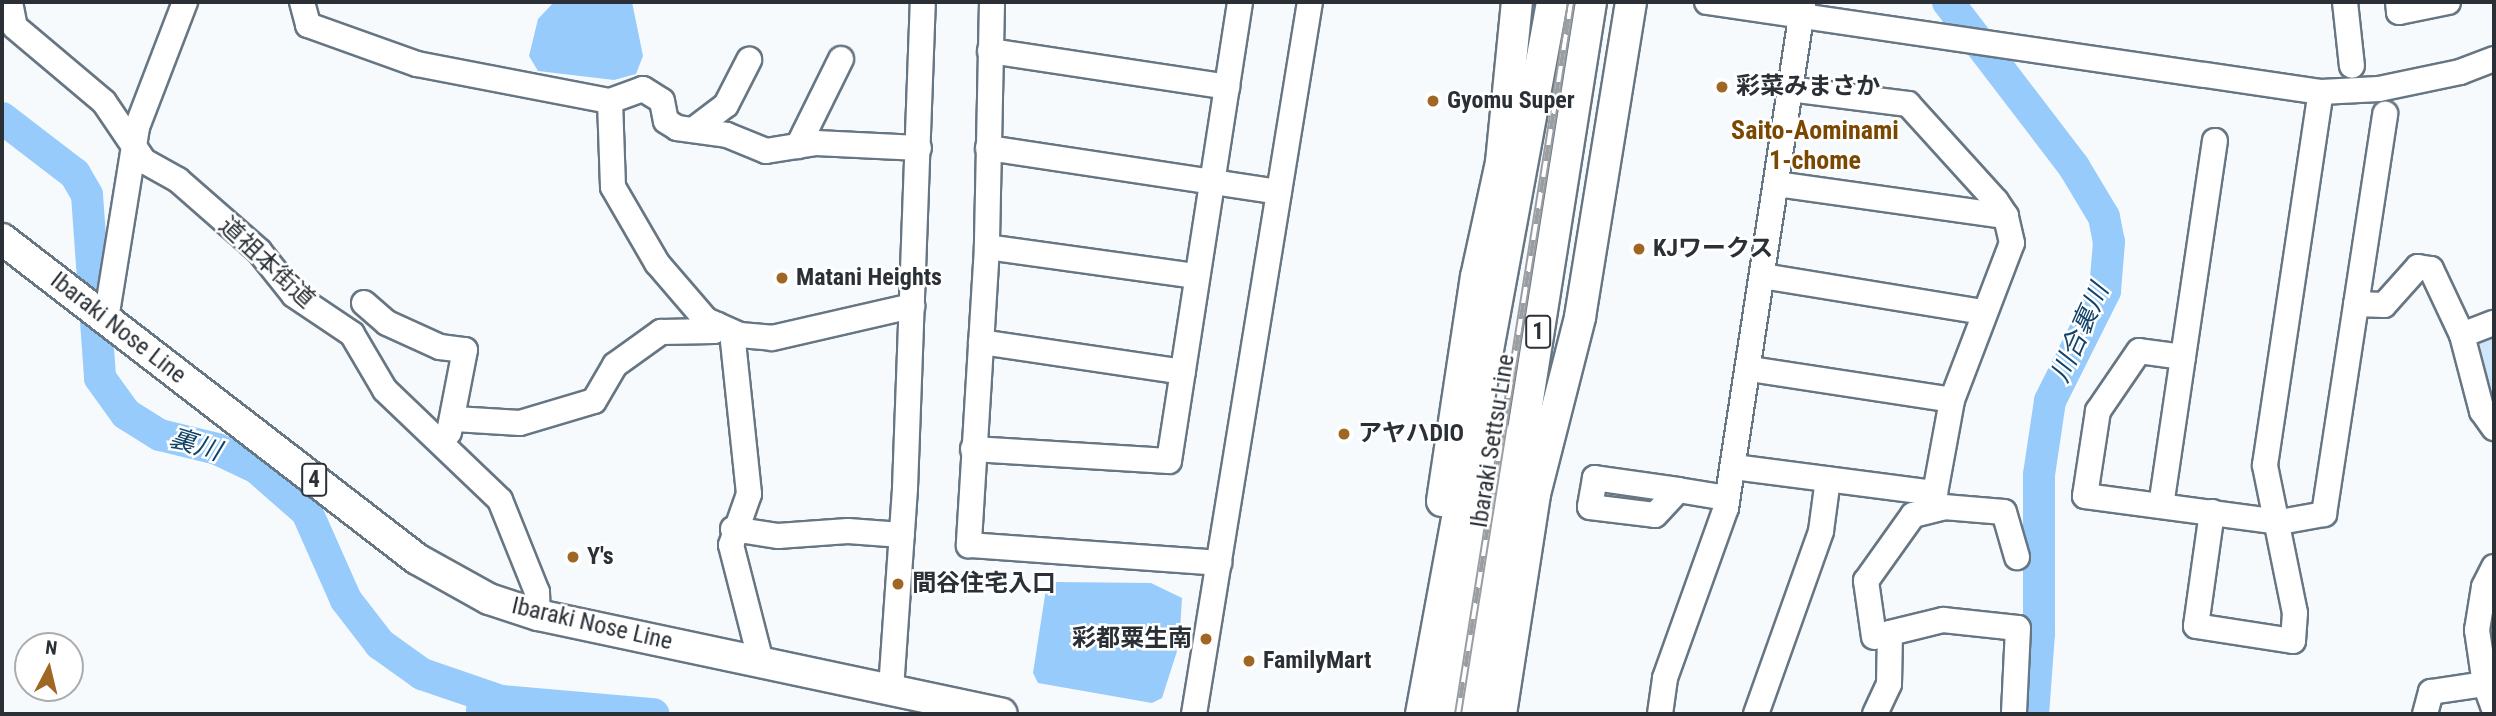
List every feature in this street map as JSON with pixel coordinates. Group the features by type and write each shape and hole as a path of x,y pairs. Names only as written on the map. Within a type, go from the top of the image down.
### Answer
{"main road":[{"path":"1438,609 1444,485 1474,287 1501,162 1517,2"},
{"path":"1421,714 1438,609 1552,2"},
{"name":"Ibaraki Settsu Line","path":"1478,714 1472,660 1564,2"},
{"name":"Ibaraki Settsu Line","path":"1449,714 1472,660 1591,2"},
{"path":"1501,714 1535,494 1601,2"},
{"path":"1535,494 1580,317 1631,2"},
{"name":"Ibaraki Nose Line","path":"2,239 417,559 489,599 538,615 1002,714"}],"street":[{"name":"道祖本街道","path":"10,2 15,27 104,102 133,147 259,251 294,295 352,334 385,390 500,500 537,592 538,615"},
{"path":"106,319 133,147 185,2"},
{"path":"302,2 308,25 417,64 610,101 643,89 663,101 666,121 677,128 727,135 766,151 798,146 919,148"},
{"path":"891,689 902,535 923,2"},
{"path":"992,2 987,247 969,545 1219,562"},
{"path":"973,449 1169,461 1240,2"},
{"path":"1194,714 1310,2"},
{"path":"1707,2 1801,10 1856,26 2321,92 2379,89 2460,72 2494,59"},
{"path":"2344,2 2352,66"},
{"path":"2398,2 2399,12 2448,2"},
{"path":"1660,714 1665,678 1727,498 1734,467 1801,10"},
{"path":"990,51 1227,87"},
{"path":"693,130 726,105 749,60"},
{"path":"798,146 841,60"},
{"path":"1734,467 1936,493 1952,400 1983,312 2012,243 2006,216 1908,104 1790,89"},
{"path":"2212,512 2196,626 2293,641 2295,612 2280,522 2265,466 2321,92"},
{"path":"610,101 613,187 657,263 706,320 724,328 772,338 912,306"},
{"path":"2183,357 2139,351 2098,411 2085,496 2280,522 2324,514 2385,114"},
{"path":"2161,506 2215,141"},
{"path":"988,148 1279,192"},
{"path":"1777,184 2006,216"},
{"path":"987,247 1197,276"},
{"path":"2356,304 2384,305 2418,267 2431,269 2462,335 2482,411 2494,428"},
{"path":"1763,276 1983,312"},
{"path":"364,303 387,323 440,347 465,350 455,419 443,446"},
{"path":"2462,335 2494,323"},
{"path":"455,419 520,423 594,401 615,365 661,332 714,331 724,328"},
{"path":"724,328 749,494 733,529 731,545 737,582 761,662"},
{"path":"981,342 1183,372"},
{"path":"1749,369 1952,400"},
{"path":"1756,714 1821,531 1828,479"},
{"path":"1678,490 1727,498"},
{"path":"1874,637 1866,581 1913,515 1944,507 2004,512 2017,557"},
{"path":"733,529 778,536 848,531 902,535"},
{"path":"2494,567 2484,587 2477,630 2485,684 2494,709"},
{"path":"1875,714 1889,684 1890,633 1943,620 2018,628 2014,714"},
{"path":"2425,714 2431,692 2485,684"}],"shaded area":[{"path":"2494,334 2494,421 2473,342"}],"water":[{"path":"554,2 632,2 643,56 636,74 614,80 538,71 529,56 538,19"},
{"path":"1055,582 1151,583 1182,598 1179,645 1162,698 1152,703 1038,683 1033,673 1046,589"}],"waterway":[{"name":"川合裏川","path":"1948,2 2074,167 2104,217 2109,242 2105,291 2050,401 2039,475 2039,633 2033,714"},
{"name":"裏川","path":"2,118 75,174 87,195 100,378 126,414 160,435 217,449 257,468 307,512 346,600 380,644 422,674 501,701"},
{"path":"482,710 501,701 653,714"}],"railway":[{"path":"1458,714 1571,2"}],"place":[{"name":"彩菜みまさか","path":"1722,87"},
{"name":"Gyomu Super","path":"1433,101"},
{"name":"KJワークス","path":"1639,249"},
{"name":"Matani Heights","path":"782,278"},
{"name":"アヤハDIO","path":"1344,434"},
{"name":"Y's","path":"573,557"},
{"name":"間谷住宅入口","path":"898,584"},
{"name":"彩都粟生南","path":"1206,639"},
{"name":"FamilyMart","path":"1249,661"}],"district":[{"name":"Saito-Aominami 1-chome","path":"1815,146"}]}
